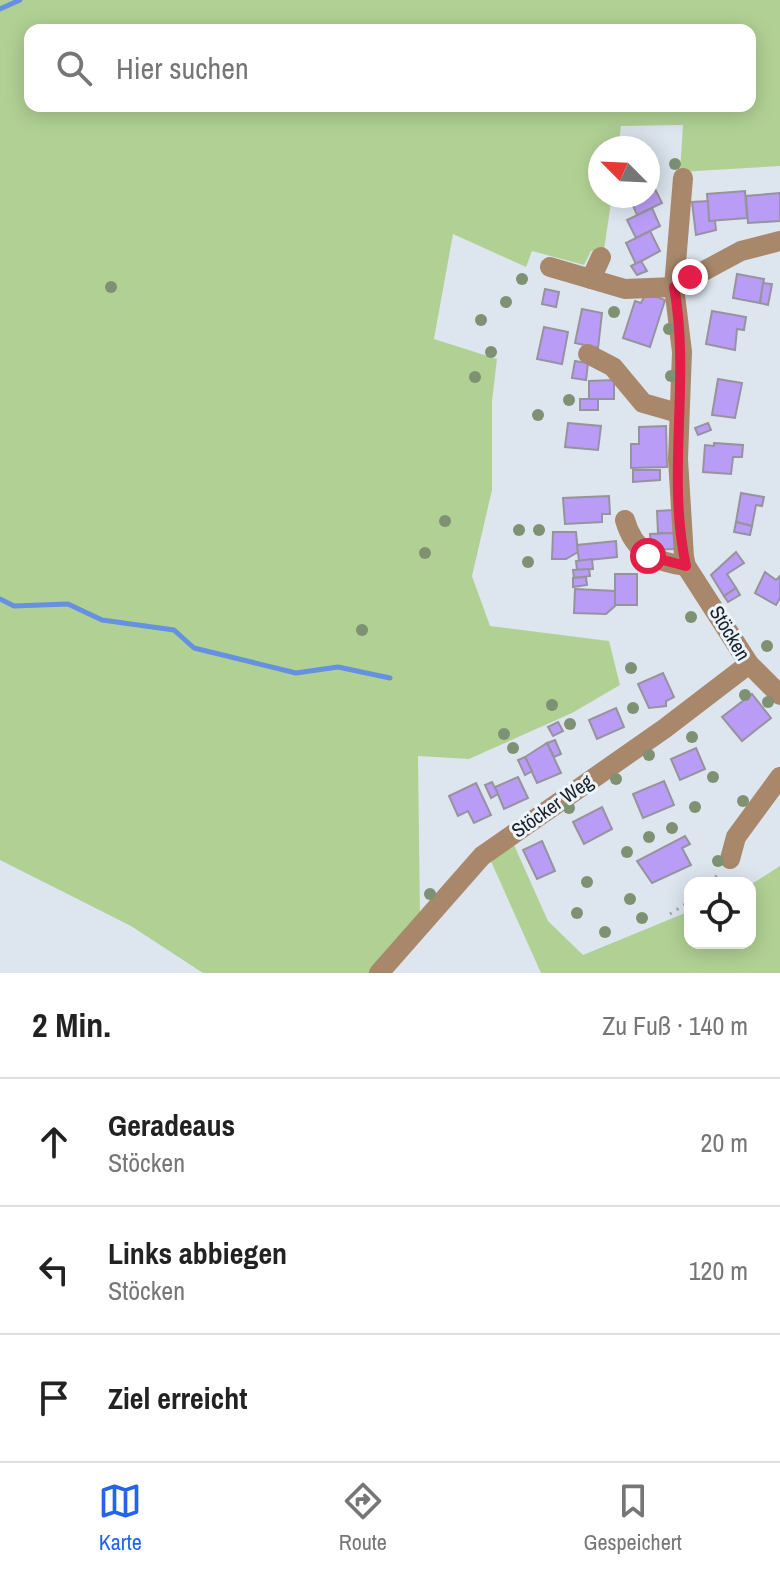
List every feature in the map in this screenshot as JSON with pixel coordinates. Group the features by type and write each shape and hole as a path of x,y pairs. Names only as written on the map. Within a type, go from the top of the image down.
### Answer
{"street":[{"name":"Stöcken","path":"683,178 674,287 682,352 678,413 680,508 686,566 749,664 780,695"},
{"path":"550,267 625,289 674,287 741,251 780,241"},
{"path":"591,279 601,257"},
{"path":"588,354 613,367 643,403 678,413"},
{"path":"625,520 629,534 648,556 686,566"},
{"name":"Stöcker Weg","path":"379,973 482,856 664,729 749,664"},
{"path":"730,859 736,837 780,777"}],"path":[{"path":"670,914 684,905"}],"green space":[{"path":"0,0 780,0 780,166 680,172 683,125 621,126 620,136 588,136 588,208 610,208 604,250 591,251 584,265 532,251 526,267 453,234 434,339 497,359 492,401 492,490 472,576 490,626 609,641 620,685 572,713 469,759 418,756 420,917 372,973 203,973 131,926 0,860"},
{"path":"514,845 548,921 583,955 684,913 684,949 756,949 756,881 780,866 780,973 541,973 489,857"}],"building":[{"path":"745,191 747,218 709,221 707,194"},
{"path":"780,193 780,221 748,223 746,196"},
{"path":"708,201 709,221 715,221 716,230 696,235 692,202"},
{"path":"634,208 652,208 637,215"},
{"path":"652,208 660,226 636,238 627,220"},
{"path":"650,231 660,251 636,264 626,243"},
{"path":"641,261 647,271 637,275 631,266"},
{"path":"737,274 764,279 760,303 733,298"},
{"path":"763,283 772,284 768,305 760,303"},
{"path":"545,289 559,292 556,307 542,304"},
{"path":"646,293 665,300 650,347 623,338 635,301 641,303"},
{"path":"582,309 602,313 598,348 575,343"},
{"path":"712,311 746,317 744,330 737,329 735,350 706,344"},
{"path":"544,327 568,332 562,364 537,359"},
{"path":"575,361 588,363 586,380 572,378"},
{"path":"718,379 742,383 735,418 712,415"},
{"path":"614,380 614,399 589,399 589,381"},
{"path":"580,399 598,399 598,410 580,410"},
{"path":"568,423 601,426 598,450 565,447"},
{"path":"708,423 711,430 698,435 695,428"},
{"path":"666,426 667,467 631,468 631,444 639,444 639,427"},
{"path":"714,443 743,445 742,457 733,457 731,474 703,472 705,445 714,446"},
{"path":"633,470 660,470 660,480 633,482"},
{"path":"741,493 764,497 762,506 756,505 752,526 736,522"},
{"path":"609,496 610,514 602,514 602,522 565,524 563,498"},
{"path":"673,510 675,533 658,533 657,511"},
{"path":"736,522 752,526 750,535 734,532"},
{"path":"553,532 576,532 578,552 566,559 552,559"},
{"path":"675,533 675,549 651,550 650,534"},
{"path":"616,541 617,557 579,561 577,545"},
{"path":"736,552 744,563 727,574 736,588 724,596 711,575"},
{"path":"592,559 593,569 577,570 576,561"},
{"path":"589,569 590,576 574,578 573,570"},
{"path":"765,572 776,580 780,576 780,598 776,605 755,593"},
{"path":"615,574 637,574 637,605 615,605"},
{"path":"586,577 587,585 573,587 573,578"},
{"path":"736,588 740,595 728,602 724,596"},
{"path":"575,589 615,591 615,606 606,614 574,613"},
{"path":"663,673 674,697 666,701 666,706 649,708 638,684"},
{"path":"752,694 771,718 742,741 722,717"},
{"path":"616,708 624,727 597,739 589,720"},
{"path":"558,722 563,731 553,736 548,727"},
{"path":"555,740 561,754 554,757 547,743"},
{"path":"547,743 561,773 537,783 525,757"},
{"path":"696,748 705,769 680,780 671,759"},
{"path":"525,757 532,771 525,775 518,760"},
{"path":"518,777 528,798 504,809 495,787"},
{"path":"664,781 674,805 643,818 633,794"},
{"path":"492,782 498,794 491,798 485,785"},
{"path":"476,783 491,815 474,823 468,811 458,816 449,796"},
{"path":"602,807 612,829 584,844 573,822"},
{"path":"685,836 690,844 682,848 691,865 652,883 637,861"},
{"path":"542,841 555,871 537,879 523,850"}],"waterway":[{"path":"0,9 20,0"},
{"path":"0,599 14,606 68,604 102,620 174,630 194,648 296,673 338,667 390,678"}],"route":[{"path":"648,556 686,566 678,459 682,352 674,287 690,277"}]}
